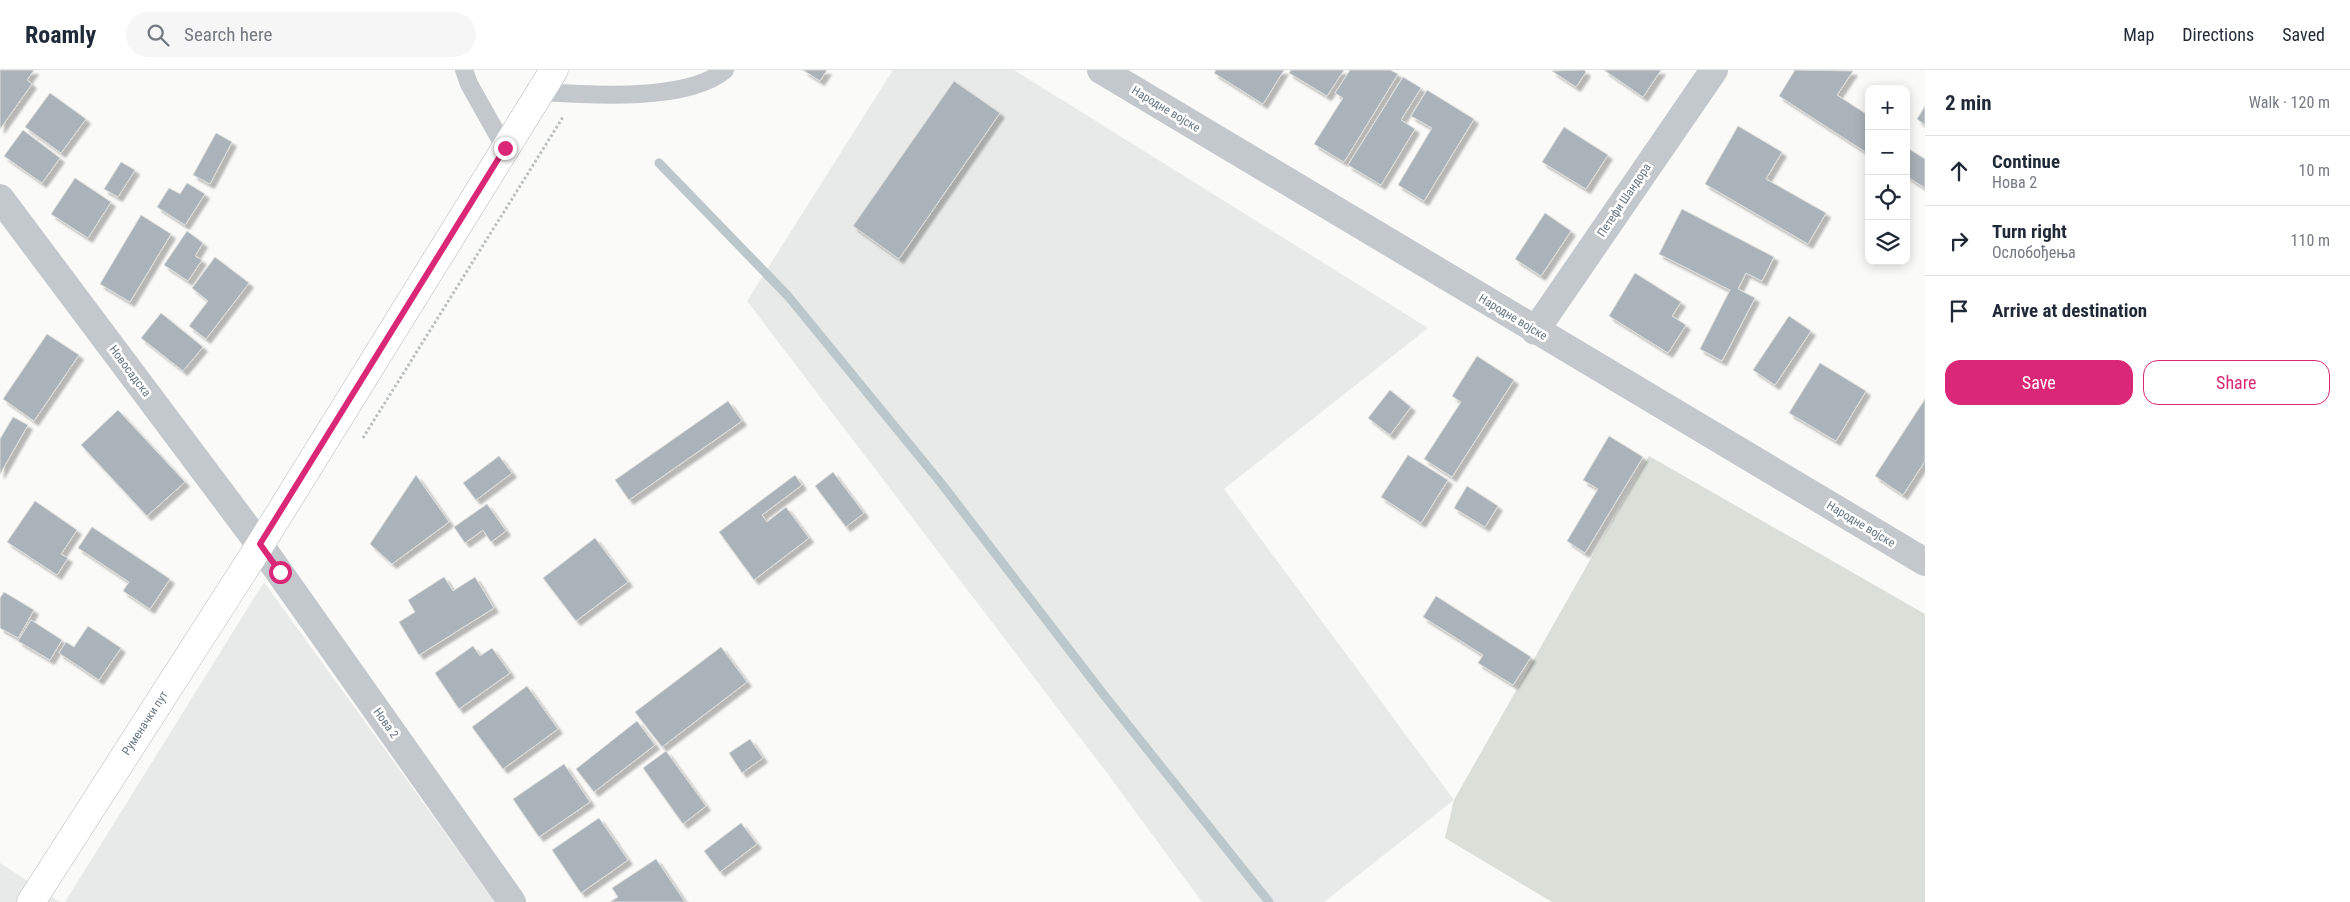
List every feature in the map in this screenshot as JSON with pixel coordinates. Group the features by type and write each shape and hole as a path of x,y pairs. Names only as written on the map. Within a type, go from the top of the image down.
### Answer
{"main road":[{"name":"Руменачки пут","path":"31,902 260,544 548,81"}],"street":[{"name":"Народне војске","path":"1102,70 1535,331 1925,562"},
{"name":"Петефи Шандора","path":"1535,331 1714,70"},
{"name":"Новосадска","path":"0,198 260,544"},
{"name":"Нова 2","path":"260,544 512,902"}],"lane":[{"path":"464,70 469,84 505,148"},
{"path":"548,81 577,94 672,92 718,76 725,70"}],"path":[{"path":"358,447 577,94"}],"shaded area":[{"path":"893,70 1014,70 1428,328 1224,489 1454,800 1324,902 1202,902 1107,773 747,301"},
{"path":"1649,456 1925,614 1925,902 1552,902 1445,838 1454,800"},
{"path":"264,582 495,902 65,902"},
{"path":"0,863 60,902 0,902"}],"building":[{"path":"0,70 34,70 27,80 32,84 0,129"},
{"path":"803,70 827,70 820,81"},
{"path":"1216,70 1284,70 1263,104 1214,73"},
{"path":"1291,70 1344,70 1327,96 1289,73"},
{"path":"1350,70 1390,70 1398,74 1344,162 1314,144 1343,98 1335,93"},
{"path":"1584,70 1586,72 1576,87 1552,71"},
{"path":"1604,70 1661,70 1643,97"},
{"path":"1795,70 1853,71 1837,95 1865,113 1865,152 1779,96"},
{"path":"1403,77 1421,88 1401,120 1415,129 1381,185 1348,165"},
{"path":"954,81 1000,113 899,259 853,226"},
{"path":"1427,90 1474,119 1424,201 1398,185 1432,128 1411,116"},
{"path":"50,93 86,119 61,153 25,127"},
{"path":"1925,106 1925,125 1917,119"},
{"path":"1738,126 1782,152 1766,179 1826,213 1808,244 1705,184"},
{"path":"1564,127 1608,155 1586,189 1542,162"},
{"path":"23,130 60,158 42,183 4,156"},
{"path":"216,133 232,142 210,184 193,175"},
{"path":"1910,150 1925,159 1925,188 1910,179"},
{"path":"121,162 135,170 118,197 104,189"},
{"path":"75,178 111,202 88,238 51,214"},
{"path":"187,183 205,194 185,225 157,207 169,188 180,194"},
{"path":"1682,209 1774,257 1762,281 1746,273 1738,289 1755,298 1722,361 1700,349 1730,290 1659,254"},
{"path":"1545,213 1571,231 1541,276 1515,259"},
{"path":"141,215 171,234 130,302 100,284"},
{"path":"187,231 203,243 195,256 202,260 188,281 164,265"},
{"path":"215,257 249,283 206,339 189,326 208,301 192,288"},
{"path":"1635,273 1681,302 1672,316 1686,325 1668,353 1609,316"},
{"path":"161,313 203,347 183,371 141,338"},
{"path":"1789,316 1811,331 1775,385 1753,370"},
{"path":"47,334 79,355 34,421 3,399"},
{"path":"1477,356 1514,380 1452,477 1424,459 1461,402 1452,396"},
{"path":"1820,363 1866,391 1836,441 1789,413"},
{"path":"1390,390 1411,407 1390,435 1368,418"},
{"path":"1925,399 1925,461 1903,495 1875,476"},
{"path":"728,401 742,421 629,500 615,480"},
{"path":"118,410 185,482 147,516 81,445"},
{"path":"13,417 28,425 0,474 0,439"},
{"path":"1609,436 1643,457 1585,553 1567,541 1598,489 1583,480"},
{"path":"1408,455 1448,480 1421,523 1381,497"},
{"path":"499,456 512,473 476,500 463,483"},
{"path":"833,472 864,513 846,527 815,486"},
{"path":"416,475 449,522 392,564 370,544"},
{"path":"795,475 802,485 762,515 767,522 786,507 809,538 754,580 719,532"},
{"path":"1467,486 1498,506 1485,527 1454,508"},
{"path":"35,501 77,530 61,554 68,558 57,575 7,542"},
{"path":"487,504 506,531 491,542 483,530 465,543 454,527"},
{"path":"92,527 170,579 150,609 123,591 129,582 78,548"},
{"path":"595,538 628,582 576,621 543,578"},
{"path":"444,577 453,591 475,577 494,608 419,655 399,622 415,612 408,600"},
{"path":"4,592 34,610 18,638 0,628 0,598"},
{"path":"1436,596 1531,657 1513,685 1478,663 1483,655 1423,617"},
{"path":"31,620 62,640 50,660 18,641"},
{"path":"88,626 121,648 99,680 59,653 66,642 74,647"},
{"path":"473,646 480,656 492,648 510,673 459,709 435,673"},
{"path":"721,647 747,682 662,747 635,712"},
{"path":"527,686 558,729 503,769 472,727"},
{"path":"637,721 655,745 594,792 576,769"},
{"path":"750,739 763,758 742,773 729,753"},
{"path":"666,751 706,806 683,824 643,768"},
{"path":"564,764 590,802 539,837 513,799"},
{"path":"599,818 628,860 581,893 552,850"},
{"path":"741,823 757,844 720,872 704,851"},
{"path":"656,859 685,902 610,902 618,897 612,888"}],"waterway":[{"path":"659,163 788,296 941,483 1104,695 1269,902"}],"route":[{"path":"280,572 260,544 505,148"}]}
